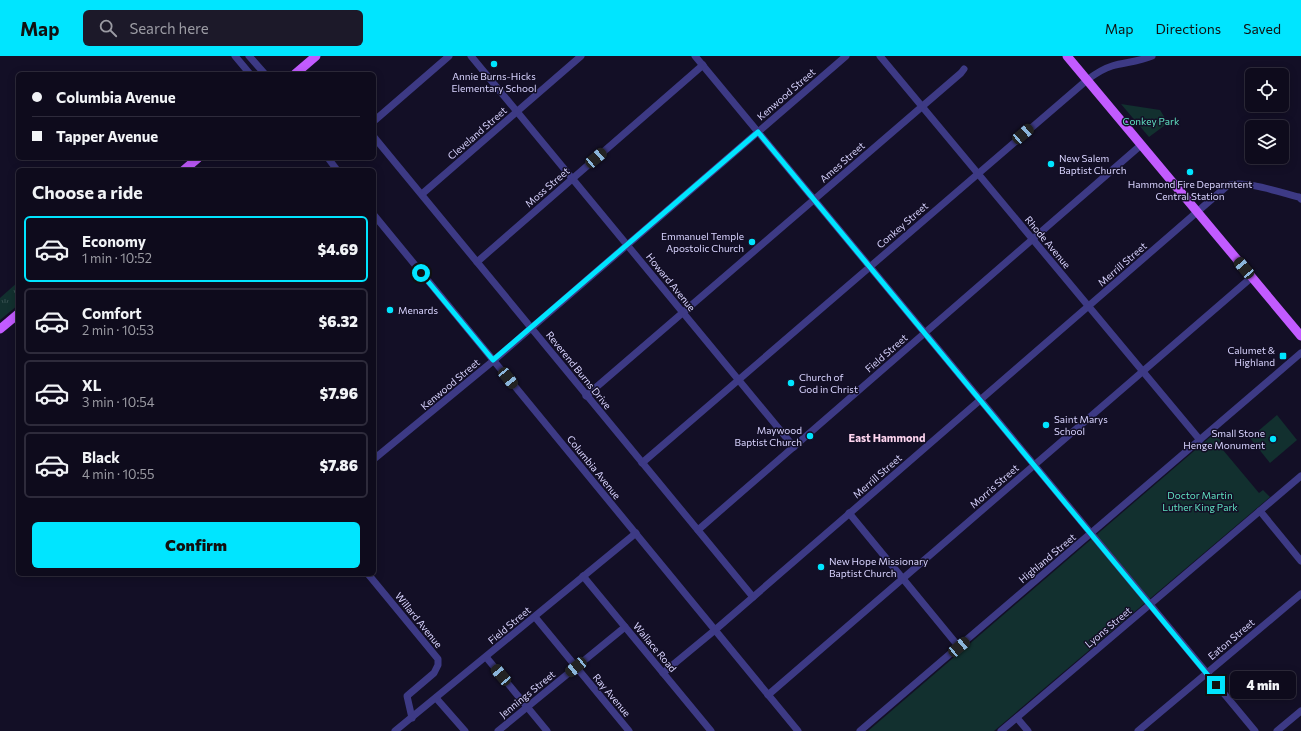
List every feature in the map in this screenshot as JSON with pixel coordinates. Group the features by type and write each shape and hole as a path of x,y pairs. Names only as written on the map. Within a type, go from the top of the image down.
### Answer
{"main road":[{"path":"297,72 316,56"},
{"path":"1067,56 1301,336"},
{"path":"186,168 196,160"},
{"path":"0,329 16,316"}],"street":[{"path":"235,56 248,72"},
{"path":"249,56 263,72"},
{"path":"376,119 449,56"},
{"name":"Howard Avenue","path":"471,56 794,447"},
{"name":"Cleveland Street","path":"422,194 581,56"},
{"path":"695,56 1255,731"},
{"name":"Kenwood Street","path":"376,457 531,328 846,56"},
{"name":"Rhode Avenue","path":"880,56 1200,440"},
{"name":"Conkey Street","path":"642,463 1087,80 1098,72 1112,66 1141,61 1152,56"},
{"name":"Moss Street","path":"477,262 702,65"},
{"name":"Ames Street","path":"586,396 964,69"},
{"name":"Reverend Burns Drive","path":"376,139 753,597"},
{"name":"Field Street","path":"698,530 1141,145"},
{"name":"Merrill Street","path":"663,673 715,630 1227,186 1231,184 1246,184 1299,197 1301,199"},
{"name":"Columbia Avenue","path":"376,217 798,731"},
{"name":"Morris Street","path":"768,695 1252,277"},
{"name":"Highland Street","path":"860,731 1092,534 1301,353"},
{"name":"Lyons Street","path":"1001,731 1301,476"},
{"path":"1260,511 1301,560"},
{"path":"849,514 959,647"},
{"name":"Field Street","path":"395,731 636,533"},
{"name":"Willard Avenue","path":"370,576 438,659 438,665 434,673 407,696 412,718"},
{"name":"Wallace Road","path":"583,576 711,731"},
{"name":"Eaton Street","path":"1138,731 1301,594"},
{"name":"Ray Avenue","path":"534,617 629,731"},
{"name":"Jennings Street","path":"498,731 625,626"},
{"path":"486,657 547,731"},
{"path":"436,698 465,731"},
{"path":"1277,731 1301,710"},
{"path":"1017,718 1028,731"}],"green space":[{"name":"Conkey Park","path":"1121,104 1160,110 1168,123 1149,137"},
{"path":"16,284 16,307 0,320 0,298"},
{"path":"1277,415 1297,440 1270,463 1250,438"},
{"name":"Doctor Martin Luther King Park","path":"1215,433 1221,441 1218,444 1259,493 1263,490 1270,497 994,731 868,731"}],"place":[{"name":"Annie Burns-Hicks Elementary School","path":"494,64"},
{"name":"New Salem Baptist Church","path":"1051,164"},
{"name":"Hammond Fire Deparmtent Central Station","path":"1190,172"},
{"name":"Emmanuel Temple Apostolic Church","path":"752,242"},
{"name":"Menards","path":"390,310"},
{"name":"Calumet & Highland","path":"1283,356"},
{"name":"Church of God in Christ","path":"791,383"},
{"name":"Saint Marys School","path":"1046,425"},
{"name":"Maywood Baptist Church","path":"810,436"},
{"name":"Small Stone Henge Monument","path":"1273,439"},
{"name":"New Hope Missionary Baptist Church","path":"821,567"}],"district":[{"name":"East Hammond","path":"887,437"}],"route":[{"path":"421,273 493,360 758,132 1216,685"}]}
